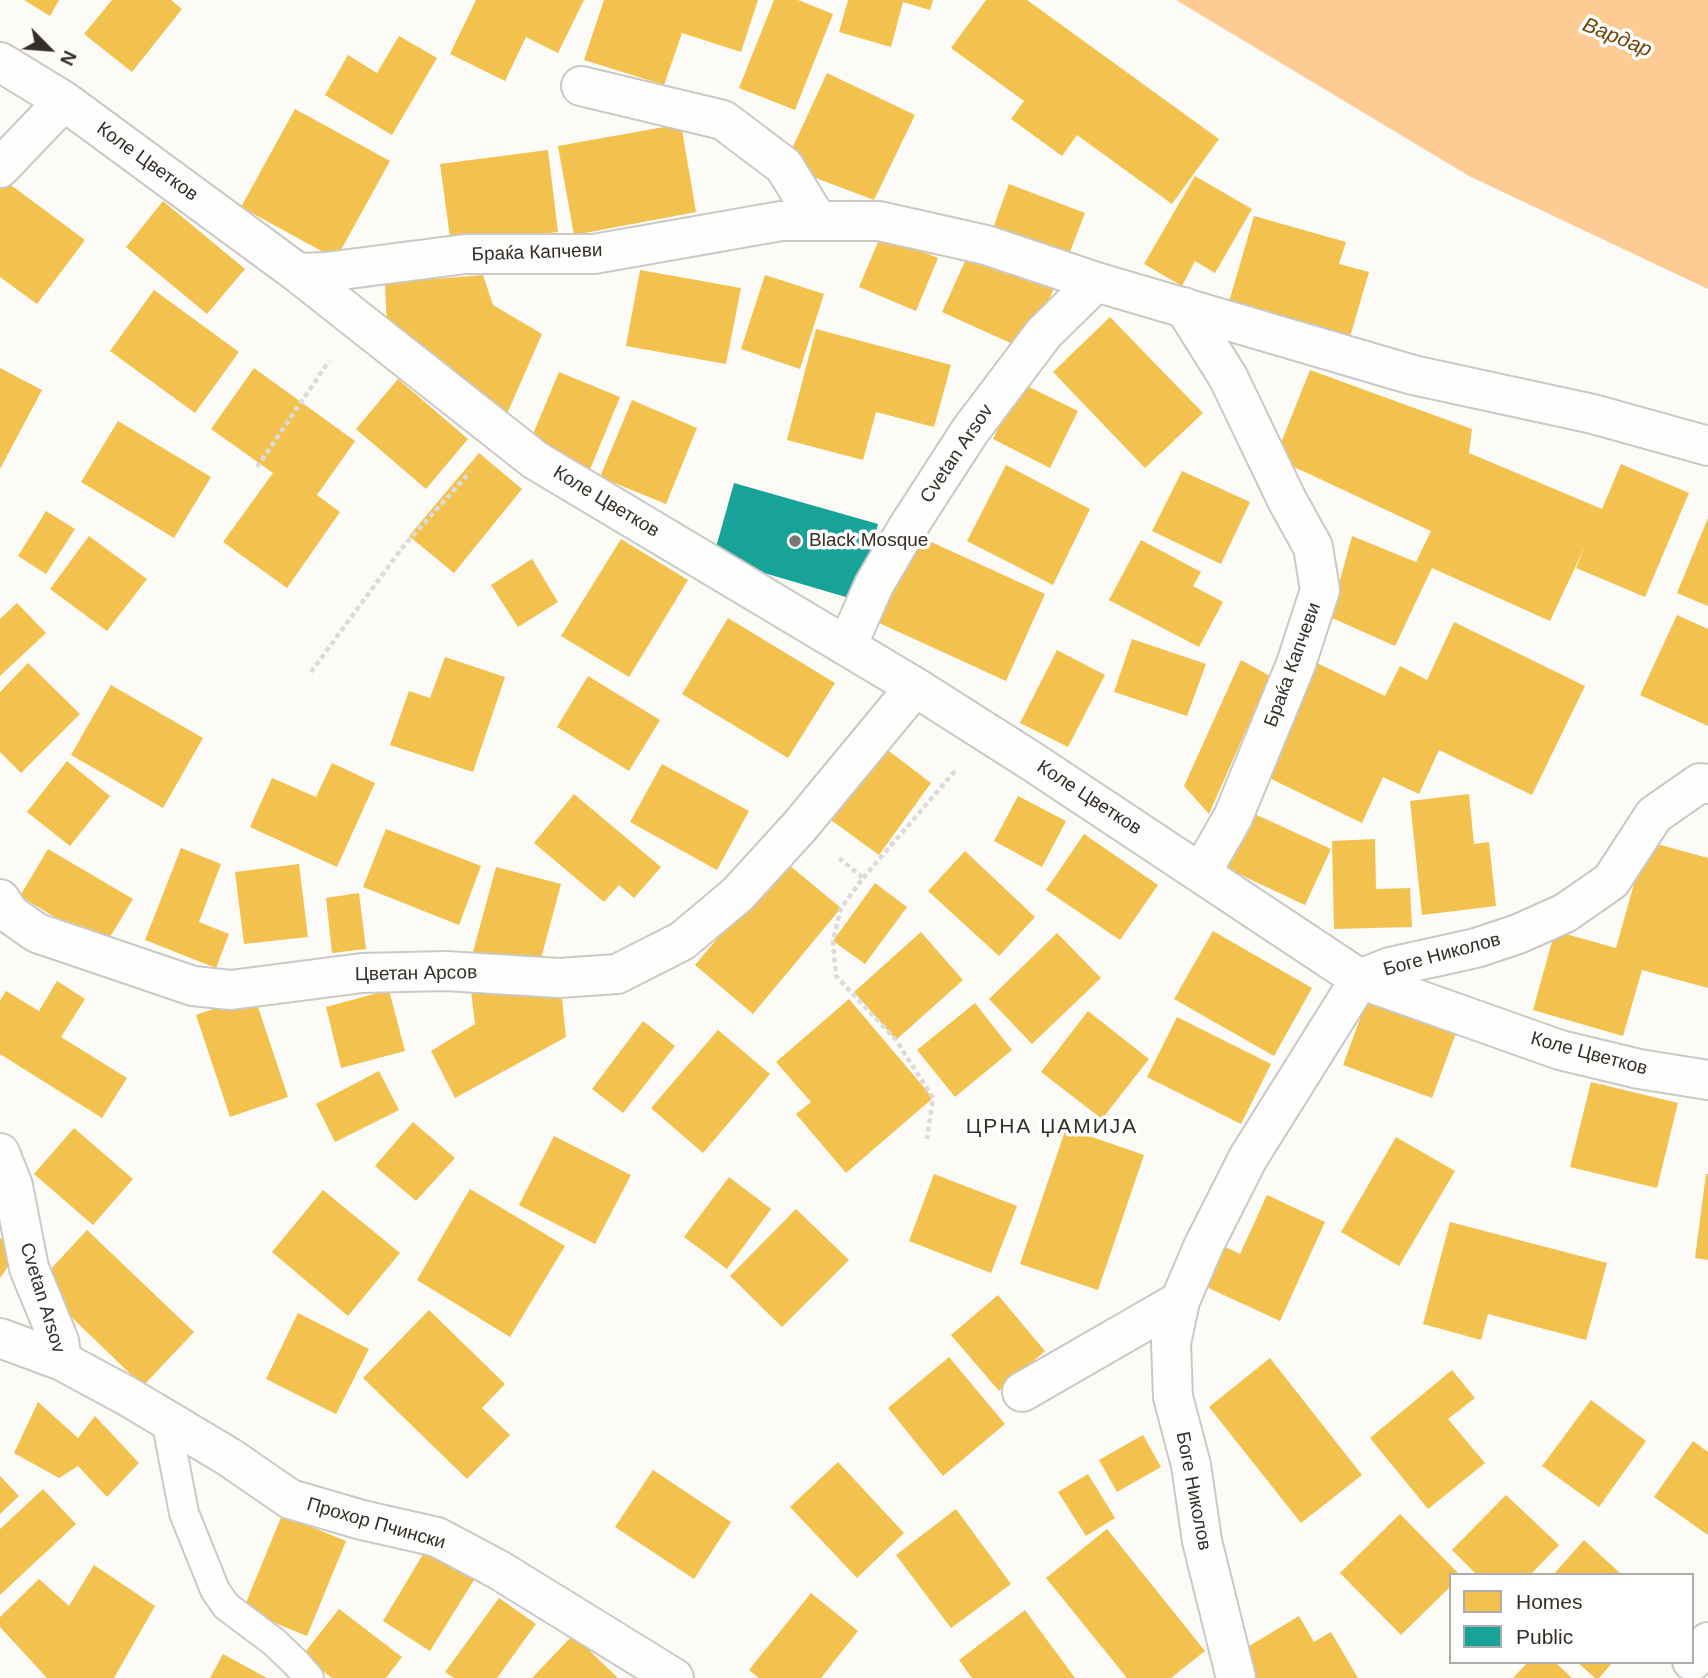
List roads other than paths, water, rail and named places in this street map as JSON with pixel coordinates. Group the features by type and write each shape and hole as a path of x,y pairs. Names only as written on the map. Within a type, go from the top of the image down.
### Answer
{"street":[{"name":"Коле Цветков","path":"0,62 64,101 298,274 535,460 915,687 1360,979 1560,1050 1639,1069 1708,1080"},
{"path":"581,86 723,120 784,166 817,220"},
{"path":"0,168 64,101"},
{"name":"Браќа Капчеви","path":"298,274 465,254 594,254 781,220 879,221 986,245 1096,282 1413,375 1593,414 1708,446"},
{"name":"Cvetan Arsov","path":"847,646 874,585 970,431 1044,333 1096,282"},
{"name":"Браќа Капчеви","path":"1184,307 1228,377 1287,500 1313,547 1320,590 1296,664 1233,817 1201,873"},
{"name":"Цветан Арсов","path":"0,899 10,914 37,933 193,986 231,990 362,973 446,971 559,978 617,974 682,941 738,894 800,826 915,687"},
{"name":"Боге Николов","path":"1236,1678 1202,1541 1191,1465 1173,1397 1171,1343 1180,1301 1203,1247 1248,1158 1360,979 1390,967 1476,948 1518,934 1565,913 1611,880 1654,815 1700,783 1708,783"},
{"name":"Cvetan Arsov","path":"0,1153 13,1186 29,1268 59,1341 62,1362"},
{"path":"1022,1392 1180,1301"},
{"name":"Прохор Пчински","path":"0,1338 62,1362 166,1419 229,1457 290,1499 362,1520 437,1537 499,1570 674,1678"},
{"path":"1694,1660 1708,1643"}],"lane":[{"path":"166,1419 184,1513 215,1590 226,1606 274,1642 309,1678"}],"water":[{"name":"Вардар","path":"1176,0 1708,0 1708,289 1469,176"}],"place":[{"name":"Black Mosque","path":"795,541"}],"district":[{"name":"ЦРНА ЏАМИЈА","path":"1052,1127"}]}
